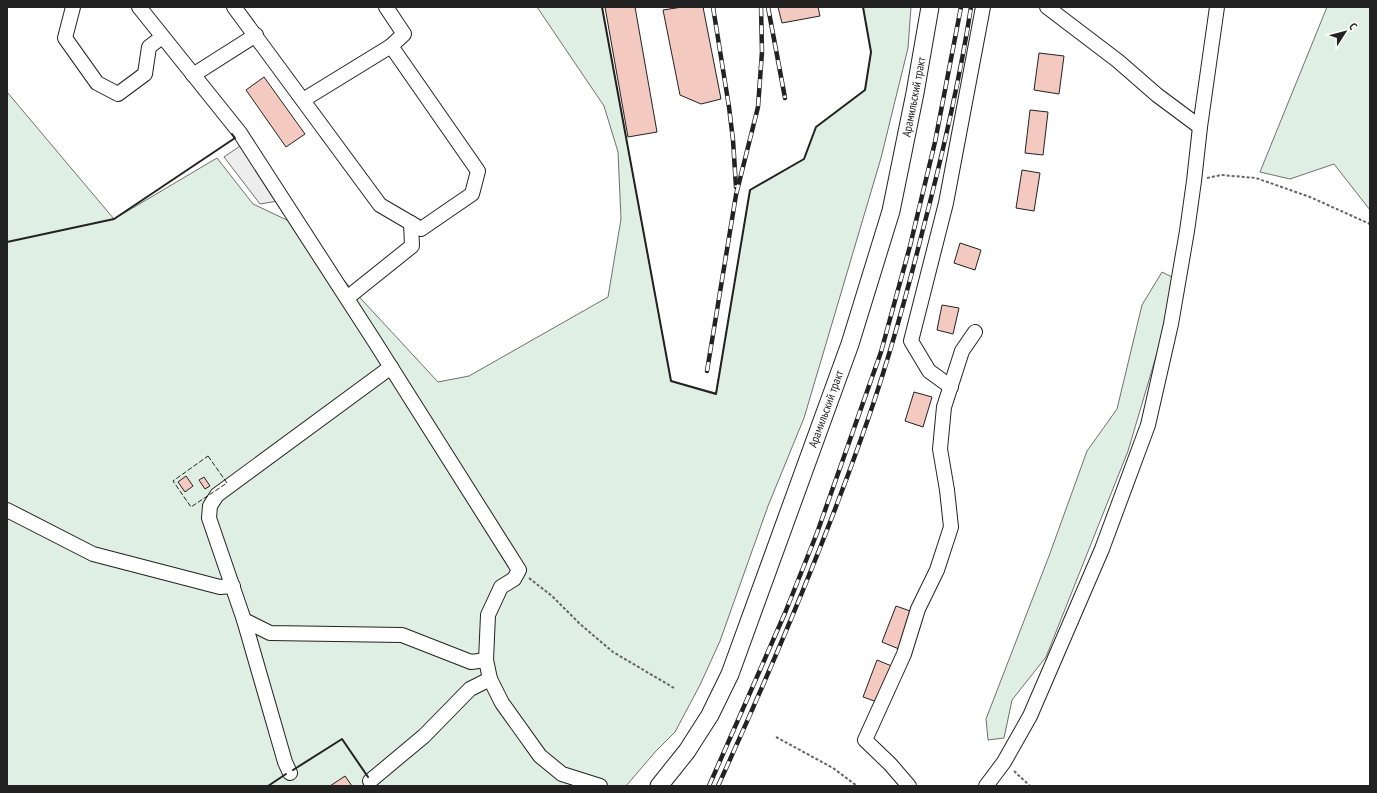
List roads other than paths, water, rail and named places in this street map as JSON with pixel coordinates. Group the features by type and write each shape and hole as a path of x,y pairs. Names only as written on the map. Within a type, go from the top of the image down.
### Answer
{"main road":[{"name":"Арамильский тракт","path":"658,786 687,751 710,715 730,674 850,344 891,211 916,94 930,7"}],"street":[{"path":"74,7 65,38 97,83 118,94 145,74 149,47 162,38"},
{"path":"139,7 162,38 240,133 347,298 519,570 514,579 501,587 488,615 486,660 490,679 502,703 540,756 562,774 600,786"},
{"path":"234,7 380,205 422,229 472,194 478,171 391,46"},
{"path":"303,100 391,46 404,34 386,7"},
{"path":"951,387 929,371 911,341 946,203 983,7"},
{"path":"1047,7 1118,61 1157,95 1200,127"},
{"path":"986,786 1004,762 1030,716 1102,549 1148,425 1171,324 1194,181 1217,7"},
{"path":"193,75 256,35"},
{"path":"347,298 412,246 410,223"},
{"path":"910,786 865,740 904,654 918,609 936,570 951,527 947,490 940,450 944,407 962,351 975,332"},
{"path":"290,773 285,762 244,620 205,504 391,367"},
{"path":"7,510 93,554 220,587 233,586"},
{"path":"244,620 270,633 402,635 471,662 486,660"},
{"path":"370,781 424,736 470,689 490,679"}],"railway":[{"path":"713,7 729,107 736,187"},
{"path":"707,371 736,195 758,107 762,52 761,7"},
{"path":"768,7 785,98"},
{"path":"709,786 785,613 817,533 881,352 910,246 935,142 961,7"},
{"path":"718,786 811,571 845,483 878,389 901,313 936,180 955,94 971,7"}]}
